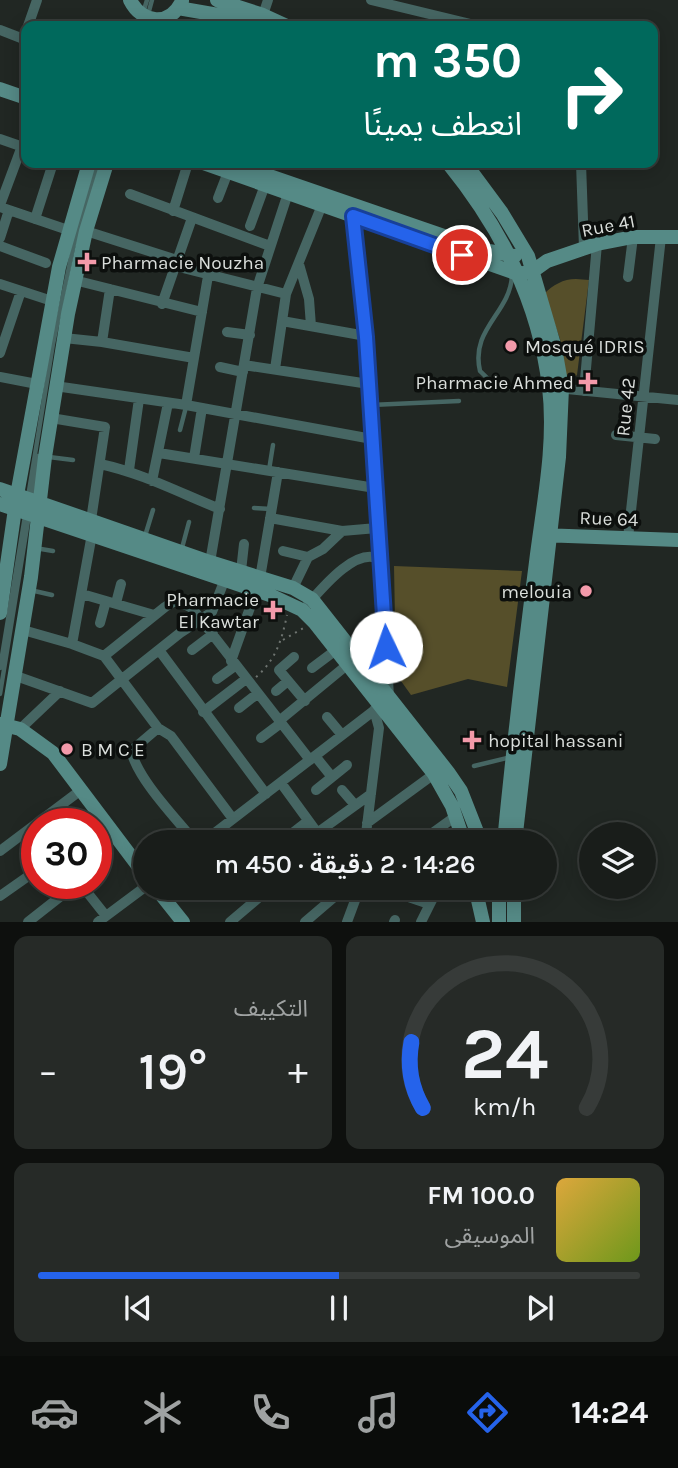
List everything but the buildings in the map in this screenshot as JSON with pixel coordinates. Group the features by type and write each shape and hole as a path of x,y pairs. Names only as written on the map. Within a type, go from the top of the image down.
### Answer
{"street":[{"path":"30,21 37,0"},
{"path":"217,0 262,14"},
{"path":"371,0 458,21"},
{"path":"139,16 164,18 180,4 223,16 262,14"},
{"path":"0,30 21,36"},
{"path":"0,89 21,94"},
{"path":"0,139 21,146"},
{"path":"0,238 5,177 21,152"},
{"path":"35,219 51,168"},
{"path":"0,764 9,726 35,548 28,506 37,384 68,230 87,168"},
{"path":"0,613 4,569 45,457 74,280 102,168"},
{"path":"173,211 186,168"},
{"path":"218,198 230,168"},
{"path":"236,168 265,185 290,188 322,205 521,272"},
{"path":"239,168 290,188 485,250 547,261"},
{"path":"452,168 483,210 521,272 553,385 545,535 518,757 506,830"},
{"path":"469,168 502,213 528,256"},
{"path":"582,168 590,246 584,391"},
{"path":"250,226 265,185"},
{"path":"209,568 257,288 290,188"},
{"path":"130,194 270,246"},
{"path":"275,369 286,294 322,205"},
{"path":"3,207 68,230"},
{"path":"353,216 366,337 379,559 383,570 379,728 366,830"},
{"path":"162,304 192,218"},
{"path":"86,231 208,276 286,294"},
{"path":"628,277 633,237"},
{"name":"Rue 41","path":"521,272 590,246 633,237 678,237"},
{"name":"Rue 42","path":"628,538 661,237"},
{"path":"0,246 46,263"},
{"path":"521,272 528,256"},
{"path":"299,264 309,299 311,326"},
{"path":"186,405 208,276"},
{"path":"74,280 202,312"},
{"path":"0,285 52,301"},
{"path":"102,342 110,289"},
{"path":"0,353 21,291"},
{"path":"282,321 366,337"},
{"path":"227,332 250,335"},
{"path":"64,338 194,358"},
{"path":"220,367 275,369 369,384"},
{"path":"0,377 37,384"},
{"path":"553,385 584,391 678,400"},
{"path":"55,386 186,405 372,439"},
{"path":"129,470 139,399"},
{"path":"152,481 168,403"},
{"path":"194,458 202,408"},
{"path":"51,418 105,427 82,594 72,644"},
{"path":"616,435 655,439"},
{"path":"159,453 375,488"},
{"path":"100,464 129,470 220,509"},
{"path":"216,679 233,663 258,584 271,514 274,471"},
{"path":"0,489 28,506 209,568 241,571 295,607 313,622 434,774 460,830"},
{"path":"0,504 28,506"},
{"path":"271,514 342,531 377,528"},
{"path":"92,527 145,538 181,551 225,579 293,588 312,599 380,705 448,772 461,791 476,830"},
{"path":"293,588 308,557 323,549 342,531"},
{"name":"Rue 64","path":"545,535 678,541"},
{"path":"241,571 244,544"},
{"path":"284,551 308,557"},
{"path":"295,607 312,599 354,561 369,556 379,559"},
{"path":"16,676 92,704 214,609 225,579"},
{"path":"100,623 121,584"},
{"path":"82,594 154,615"},
{"path":"104,656 173,602 180,602 192,608 280,722 332,777"},
{"path":"23,631 104,656 158,728 171,736 233,819"},
{"path":"192,650 213,634"},
{"path":"159,650 266,794"},
{"path":"312,668 336,650"},
{"path":"295,657 279,670 304,701"},
{"path":"261,738 347,665"},
{"path":"203,712 247,681"},
{"path":"276,691 288,681"},
{"path":"9,726 60,691"},
{"path":"239,708 257,694"},
{"path":"219,830 380,705"},
{"path":"327,717 342,735"},
{"path":"9,726 53,753 91,808"},
{"path":"158,728 131,751 151,786 186,830"},
{"path":"515,830 518,757"},
{"path":"316,790 347,765"},
{"path":"367,823 434,774"},
{"path":"281,783 315,830"},
{"path":"0,851 81,790"},
{"path":"342,790 355,805"},
{"path":"320,830 371,794"},
{"path":"437,830 456,816"},
{"path":"296,830 308,821"},
{"path":"112,838 133,862"},
{"path":"0,896 21,881"},
{"path":"28,922 79,885 83,887 102,919 133,896"},
{"path":"165,900 183,922"},
{"path":"230,922 251,900"},
{"path":"304,922 330,900"},
{"path":"347,922 355,900"},
{"path":"417,900 429,904"},
{"path":"421,922 433,900"},
{"path":"477,900 480,918"},
{"path":"499,922 501,900"},
{"path":"509,900 513,906 514,922"}],"lane":[{"path":"139,16 150,0"},
{"path":"0,668 56,346 77,247 101,168"},
{"path":"521,272 511,282 506,297 478,348 480,371 498,387 505,389 553,385"},
{"path":"370,405 460,401"},
{"path":"180,430 186,405"},
{"path":"273,445 274,471"},
{"path":"45,457 73,460"},
{"path":"0,694 28,506"},
{"path":"254,508 271,514"},
{"path":"145,538 153,510"},
{"path":"181,551 189,522"},
{"path":"35,548 53,551"},
{"path":"29,590 52,595"},
{"path":"474,766 518,757"}],"path":[{"path":"247,681 268,667 295,607"},
{"path":"282,640 313,622"}],"shaded area":[{"path":"576,279 589,280 577,375 572,379 566,375 560,339 544,294 558,283"},
{"path":"394,566 522,571 507,687 468,679 411,695 396,674"}],"place":[{"name":"Pharmacie Nouzha","path":"87,262"},
{"name":"Mosqué IDRIS","path":"511,346"},
{"name":"Pharmacie Ahmed","path":"588,382"},
{"name":"melouia","path":"586,591"},
{"name":"Pharmacie El Kawtar","path":"273,610"},
{"name":"hopital hassani","path":"472,740"},
{"name":"B M C E","path":"67,749"}],"route":[{"path":"386,647 366,337 353,216 462,255"}]}
